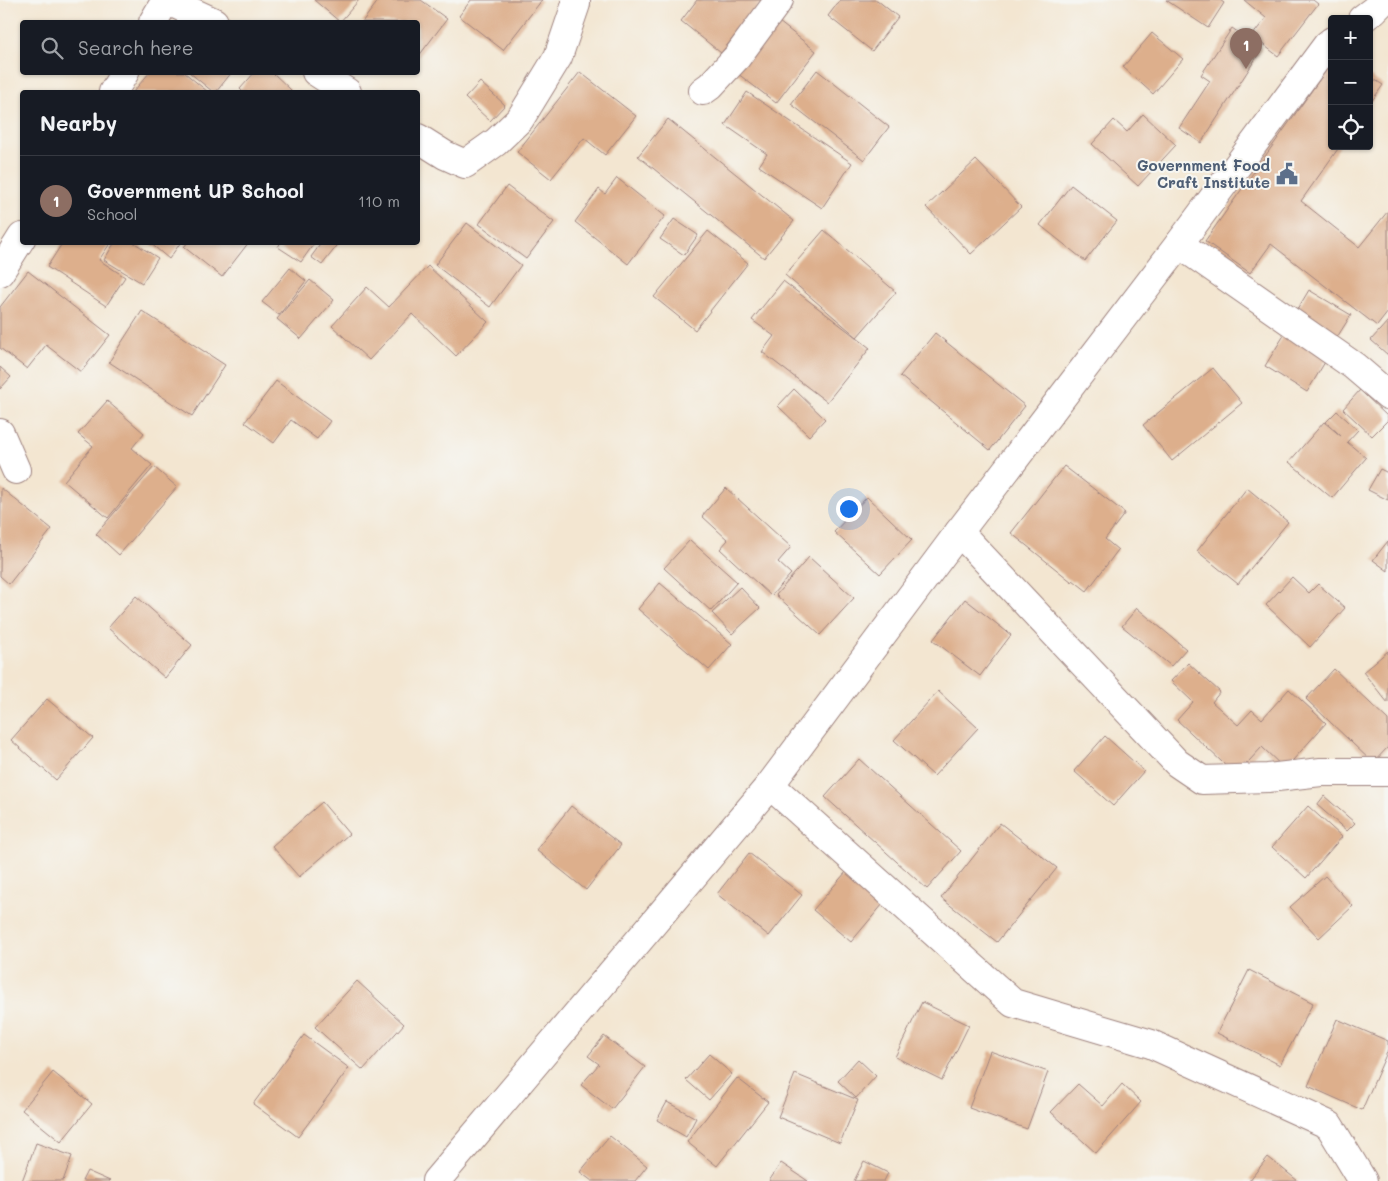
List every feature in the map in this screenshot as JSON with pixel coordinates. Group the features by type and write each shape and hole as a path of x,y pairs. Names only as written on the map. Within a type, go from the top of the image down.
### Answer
{"street":[{"path":"154,20 166,0 210,20"},
{"path":"420,139 444,155 465,164 496,142 520,119 558,57 576,0"},
{"path":"703,91 737,57 779,0"},
{"path":"1367,15 1384,0"},
{"path":"436,1181 770,785 1328,44"},
{"path":"114,90 122,75"},
{"path":"321,75 344,90"},
{"path":"0,272 20,240"},
{"path":"1179,244 1354,366 1388,395"},
{"path":"0,434 16,470"},
{"path":"959,532 1177,763 1202,780 1268,778 1321,772 1388,772"},
{"path":"770,785 1013,1003 1151,1044 1329,1125 1363,1181"}],"building":[{"path":"314,0 359,0 342,20 338,20"},
{"path":"379,0 421,0 447,19 420,54 420,20 364,20"},
{"path":"471,0 542,0 503,50 459,16"},
{"path":"697,0 763,0 721,53 681,21"},
{"path":"840,0 877,0 898,17 872,51 828,16"},
{"path":"1166,0 1220,0 1224,3 1208,28"},
{"path":"1244,0 1313,0 1318,4 1278,56 1252,36 1266,18"},
{"path":"774,18 816,51 776,103 733,70"},
{"path":"1232,28 1262,49 1201,143 1179,128 1210,81 1201,75"},
{"path":"1152,33 1183,59 1153,94 1123,67"},
{"name":"Government Food Craft Institute","path":"1328,68 1328,150 1337,150 1301,201 1359,247 1388,211 1388,312 1377,326 1271,244 1250,273 1205,241"},
{"path":"817,70 889,127 864,160 791,104"},
{"path":"580,72 636,116 605,155 584,138 551,179 517,152"},
{"path":"147,75 188,75 206,90 135,90"},
{"path":"193,75 230,75 218,90 211,90"},
{"path":"252,75 275,75 291,90 241,90"},
{"path":"1373,79 1383,85 1373,99"},
{"path":"480,82 505,105 490,121 465,98"},
{"path":"747,92 852,163 822,208 759,166 767,154 725,125"},
{"path":"1143,114 1176,145 1138,186 1092,144 1114,120 1127,132"},
{"path":"668,119 794,221 764,258 638,156"},
{"path":"976,160 1021,207 971,254 926,207"},
{"path":"617,178 665,216 628,264 575,222 599,189 605,194"},
{"path":"1071,185 1117,221 1085,261 1040,225"},
{"path":"507,186 554,222 526,259 479,224"},
{"path":"674,219 698,235 684,255 660,239"},
{"path":"467,223 521,265 490,307 435,265"},
{"path":"824,230 896,292 857,337 785,275"},
{"path":"708,231 748,263 695,330 654,297"},
{"path":"61,245 109,245 99,260 125,277 106,306 47,267"},
{"path":"113,245 138,245 158,258 142,283 104,260"},
{"path":"153,245 179,245 169,259"},
{"path":"186,245 247,245 222,277 184,247"},
{"path":"279,245 313,245 301,262 278,247"},
{"path":"320,245 338,245 322,265 311,257"},
{"path":"428,266 488,322 456,356 412,314 369,360 332,326 367,287 389,307"},
{"path":"290,268 306,281 279,315 262,302"},
{"path":"28,271 110,335 81,372 46,345 27,369 0,348 0,307"},
{"path":"310,280 334,300 301,339 277,319"},
{"path":"783,281 870,348 827,402 762,352 774,336 752,320"},
{"path":"1309,290 1351,315 1329,350 1288,325"},
{"path":"142,311 225,365 192,416 109,362"},
{"path":"1388,321 1388,355 1371,340"},
{"path":"1286,332 1328,357 1307,392 1265,366"},
{"path":"935,333 1025,406 990,450 900,376"},
{"path":"0,367 11,377 0,389"},
{"path":"1213,368 1242,403 1172,461 1143,425"},
{"path":"276,381 330,421 317,439 291,420 274,443 245,422"},
{"path":"794,389 825,419 809,436 778,406"},
{"path":"1360,390 1388,417 1388,420 1372,436 1343,409"},
{"path":"107,401 144,433 132,448 152,465 108,518 64,481 93,446 78,434"},
{"path":"1337,411 1358,430 1347,442 1366,458 1332,498 1289,462 1324,422 1341,436 1326,422"},
{"path":"1064,466 1125,513 1105,539 1118,550 1087,591 1073,580 1072,582 1011,533"},
{"path":"154,467 177,487 119,555 96,534"},
{"path":"1380,469 1388,473 1388,500 1368,490"},
{"path":"1,488 52,529 9,584 0,576"},
{"path":"726,488 791,547 778,562 791,574 771,596 720,549 728,540 702,516"},
{"path":"1247,488 1288,522 1238,584 1197,551"},
{"path":"867,497 912,540 880,574 834,532"},
{"path":"690,540 737,582 711,611 664,568"},
{"path":"1388,541 1388,571 1373,560"},
{"path":"809,557 854,598 820,635 776,595"},
{"path":"1292,577 1309,593 1318,584 1345,608 1310,647 1266,605"},
{"path":"660,583 732,644 709,670 638,609"},
{"path":"740,587 760,608 732,634 712,613"},
{"path":"136,596 192,645 165,678 108,628"},
{"path":"965,599 1011,635 980,676 933,640"},
{"path":"1137,608 1186,649 1171,666 1122,626"},
{"path":"1388,651 1388,703 1363,672"},
{"path":"1188,663 1220,692 1212,702 1238,725 1252,710 1262,719 1289,689 1326,723 1285,769 1262,747 1236,775 1177,720 1193,702 1171,681"},
{"path":"1334,669 1388,720 1388,747 1373,763 1306,699"},
{"path":"938,691 978,728 934,776 894,740"},
{"path":"47,699 93,738 56,780 11,740"},
{"path":"1105,736 1144,771 1113,806 1074,771"},
{"path":"859,759 961,851 927,889 825,797"},
{"path":"1324,796 1355,823 1347,831 1317,805"},
{"path":"322,802 349,834 299,877 272,846"},
{"path":"571,806 621,845 586,890 536,850"},
{"path":"1308,806 1342,837 1306,878 1272,847"},
{"path":"1000,823 1057,868 997,942 941,898"},
{"path":"749,853 802,895 769,936 717,894"},
{"path":"846,872 883,904 851,942 813,910"},
{"path":"1325,876 1353,906 1319,938 1290,907"},
{"path":"1249,970 1313,1003 1280,1065 1217,1033"},
{"path":"357,981 404,1024 363,1070 315,1027"},
{"path":"922,1002 969,1025 942,1080 895,1057"},
{"path":"1337,1019 1388,1041 1388,1050 1362,1110 1308,1086"},
{"path":"304,1035 349,1068 298,1137 253,1104"},
{"path":"604,1036 645,1067 612,1109 581,1085 599,1064 588,1056"},
{"path":"990,1051 1048,1072 1027,1129 969,1108"},
{"path":"709,1054 732,1074 709,1100 686,1080"},
{"path":"858,1059 876,1076 856,1098 838,1081"},
{"path":"53,1072 92,1104 61,1142 22,1110"},
{"path":"795,1074 858,1100 840,1143 778,1117"},
{"path":"737,1078 768,1102 717,1166 687,1142"},
{"path":"1078,1084 1103,1106 1122,1084 1141,1102 1096,1153 1051,1112"},
{"path":"667,1102 696,1118 686,1137 657,1120"},
{"path":"610,1136 647,1166 635,1181 592,1181 580,1172"},
{"path":"36,1143 72,1156 63,1181 22,1181"},
{"path":"1268,1157 1298,1181 1249,1181"},
{"path":"864,1161 888,1173 884,1181 854,1181"},
{"path":"781,1163 808,1181 769,1181"},
{"path":"87,1171 110,1181 82,1181"}],"place":[{"name":"Government UP School","path":"1246,69"},
{"name":"Government Food Craft Institute","path":"1287,174"}]}
